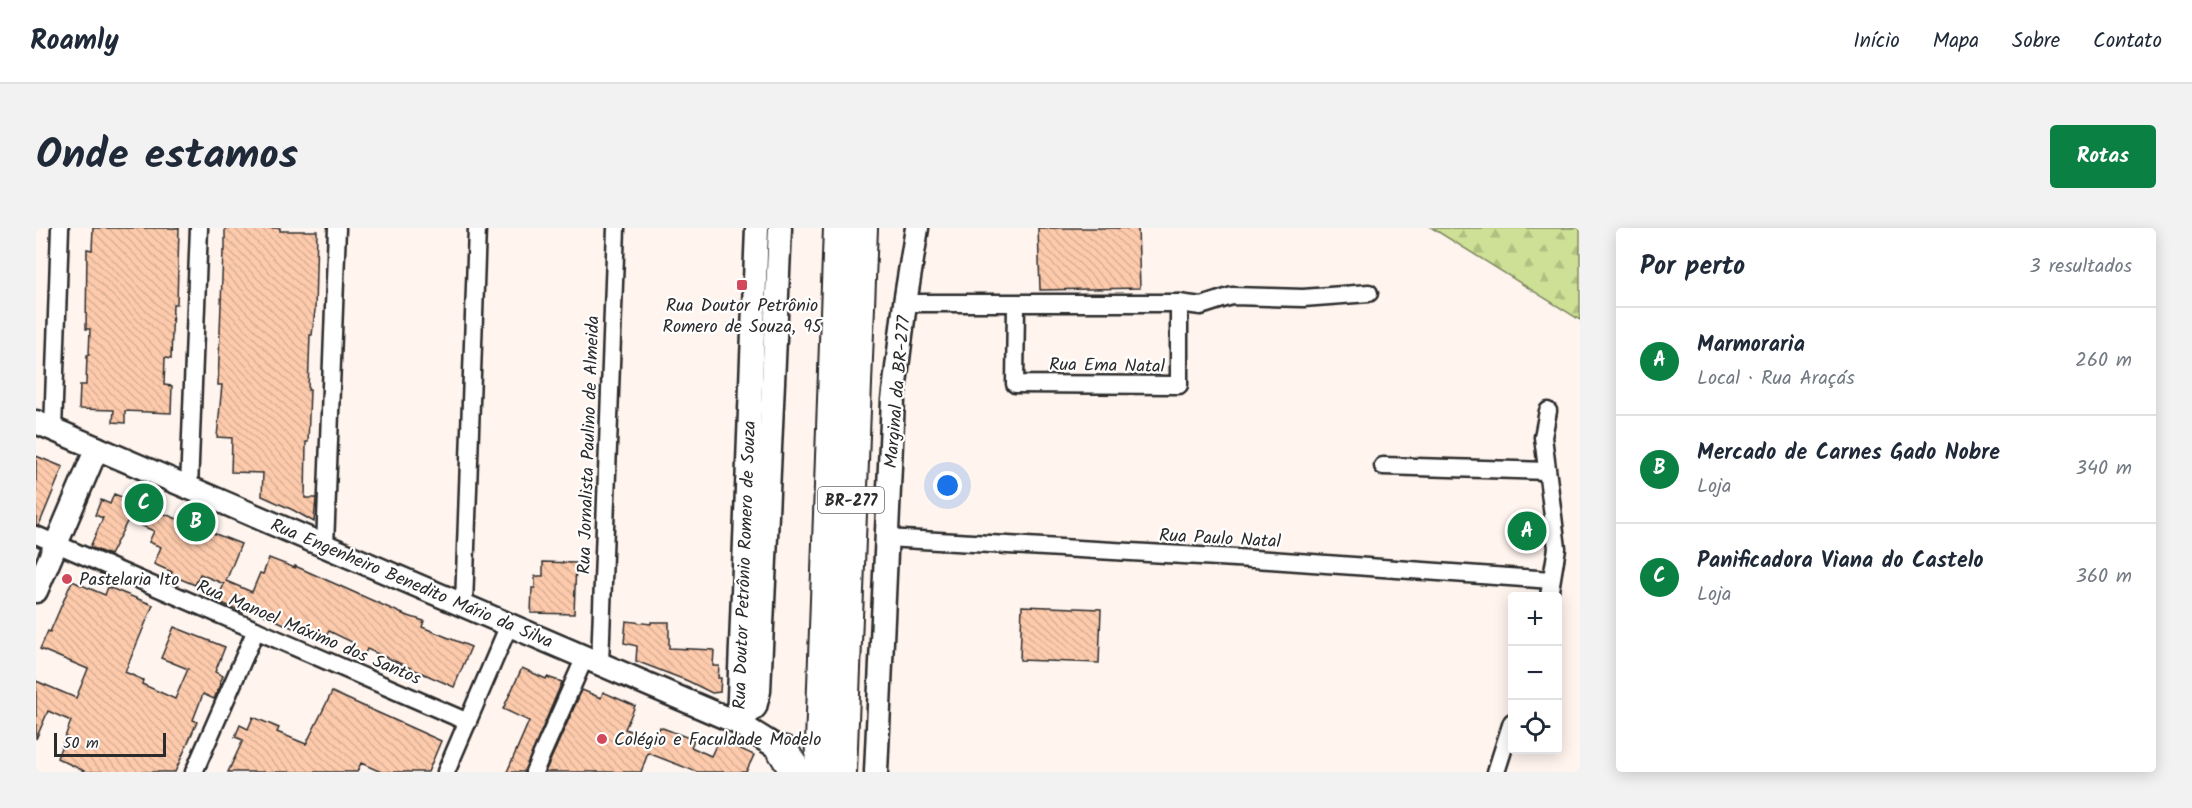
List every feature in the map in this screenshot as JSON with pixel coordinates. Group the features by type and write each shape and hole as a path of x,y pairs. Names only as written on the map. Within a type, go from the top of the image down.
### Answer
{"highway":[{"name":"BR-277","path":"819,772 839,228"},
{"name":"BR-277","path":"841,772 862,228"}],"street":[{"path":"45,426 60,228"},
{"path":"189,488 199,228"},
{"path":"325,546 337,228"},
{"path":"464,605 477,228"},
{"name":"Rua Jornalista Paulino de Almeida","path":"592,660 616,228"},
{"name":"Rua Doutor Petrônio Romero de Souza","path":"738,723 757,228"},
{"name":"Rua Doutor Petrônio Romero de Souza","path":"738,723 754,707 759,691 780,228"},
{"name":"Marginal da BR-277","path":"876,772 893,400 916,228"},
{"path":"905,303 1179,303 1201,306 1232,296 1303,298 1369,293"},
{"name":"Rua Ema Natal","path":"1016,304 1015,384 1179,385 1179,303"},
{"path":"1548,411 1543,437 1557,548 1550,588"},
{"name":"Rua Engenheiro Benedito Mário da Silva","path":"45,426 738,723 787,765"},
{"path":"36,591 46,539 98,448"},
{"path":"1383,466 1546,471"},
{"name":"Rua Paulo Natal","path":"886,538 1270,560 1550,588"},
{"name":"Rua Manoel Máximo dos Santos","path":"46,539 468,722"},
{"path":"447,772 509,625"},
{"path":"194,772 256,630"},
{"path":"534,772 592,660"},
{"path":"1496,772 1508,734"}],"green space":[{"path":"1432,228 1580,228 1580,320"}],"building":[{"path":"93,228 179,228 177,304 173,304 171,359 165,358 164,385 172,386 171,413 125,411 125,423 113,422 114,410 79,409 80,385 86,385 87,355 89,355 90,329 86,329 87,249 92,250"},
{"path":"225,228 317,231 315,310 312,335 310,335 305,498 316,498 314,522 262,496 263,473 231,472 232,438 217,437 222,385 218,385"},
{"path":"1038,228 1138,228 1140,288 1040,290"},
{"path":"36,456 63,467 39,525 36,525"},
{"path":"114,494 241,544 226,581 252,592 269,558 295,568 295,566 405,615 424,621 422,627 471,647 454,687 367,649 362,660 349,654 354,643 329,631 323,642 245,606 243,612 217,601 224,584 200,574 195,585 171,575 172,572 154,564 161,547 149,542 154,531 128,520 110,555 90,547 103,518 95,515 101,500 110,504"},
{"path":"1518,518 1535,518 1536,545 1519,545"},
{"path":"543,562 576,563 574,614 531,613 532,588 535,588 535,576 543,576"},
{"path":"72,581 105,595 108,587 153,605 125,672 143,680 142,684 175,699 188,669 161,658 174,627 225,647 215,672 223,676 221,683 214,699 203,694 193,720 197,722 175,772 86,772 57,758 71,721 48,711 36,739 36,681 76,698 88,669 40,649 48,631 50,632"},
{"path":"1022,606 1101,609 1099,663 1020,660"},
{"path":"626,621 651,624 651,622 669,622 669,648 714,650 713,666 719,666 720,692 712,693 636,661 637,646 624,643"},
{"path":"522,668 546,679 547,677 562,682 524,772 507,772 529,721 503,709"},
{"path":"582,690 601,698 603,692 635,706 625,729 655,741 660,727 694,740 691,747 711,756 719,739 754,755 746,772 697,772 648,753 641,772 545,772"},
{"path":"332,692 441,741 428,772 381,772 361,763 357,772 228,772 243,740 235,737 240,725 248,729 253,717 279,728 277,732 306,744"}],"place":[{"name":"Rua Doutor Petrônio Romero de Souza, 95","path":"742,285"},
{"name":"Panificadora Viana do Castelo","path":"144,503"},
{"name":"Mercado de Carnes Gado Nobre","path":"196,522"},
{"name":"Marmoraria","path":"1527,531"},
{"name":"Pastelaria Ito","path":"67,579"},
{"name":"Colégio e Faculdade Modelo","path":"602,739"}]}
